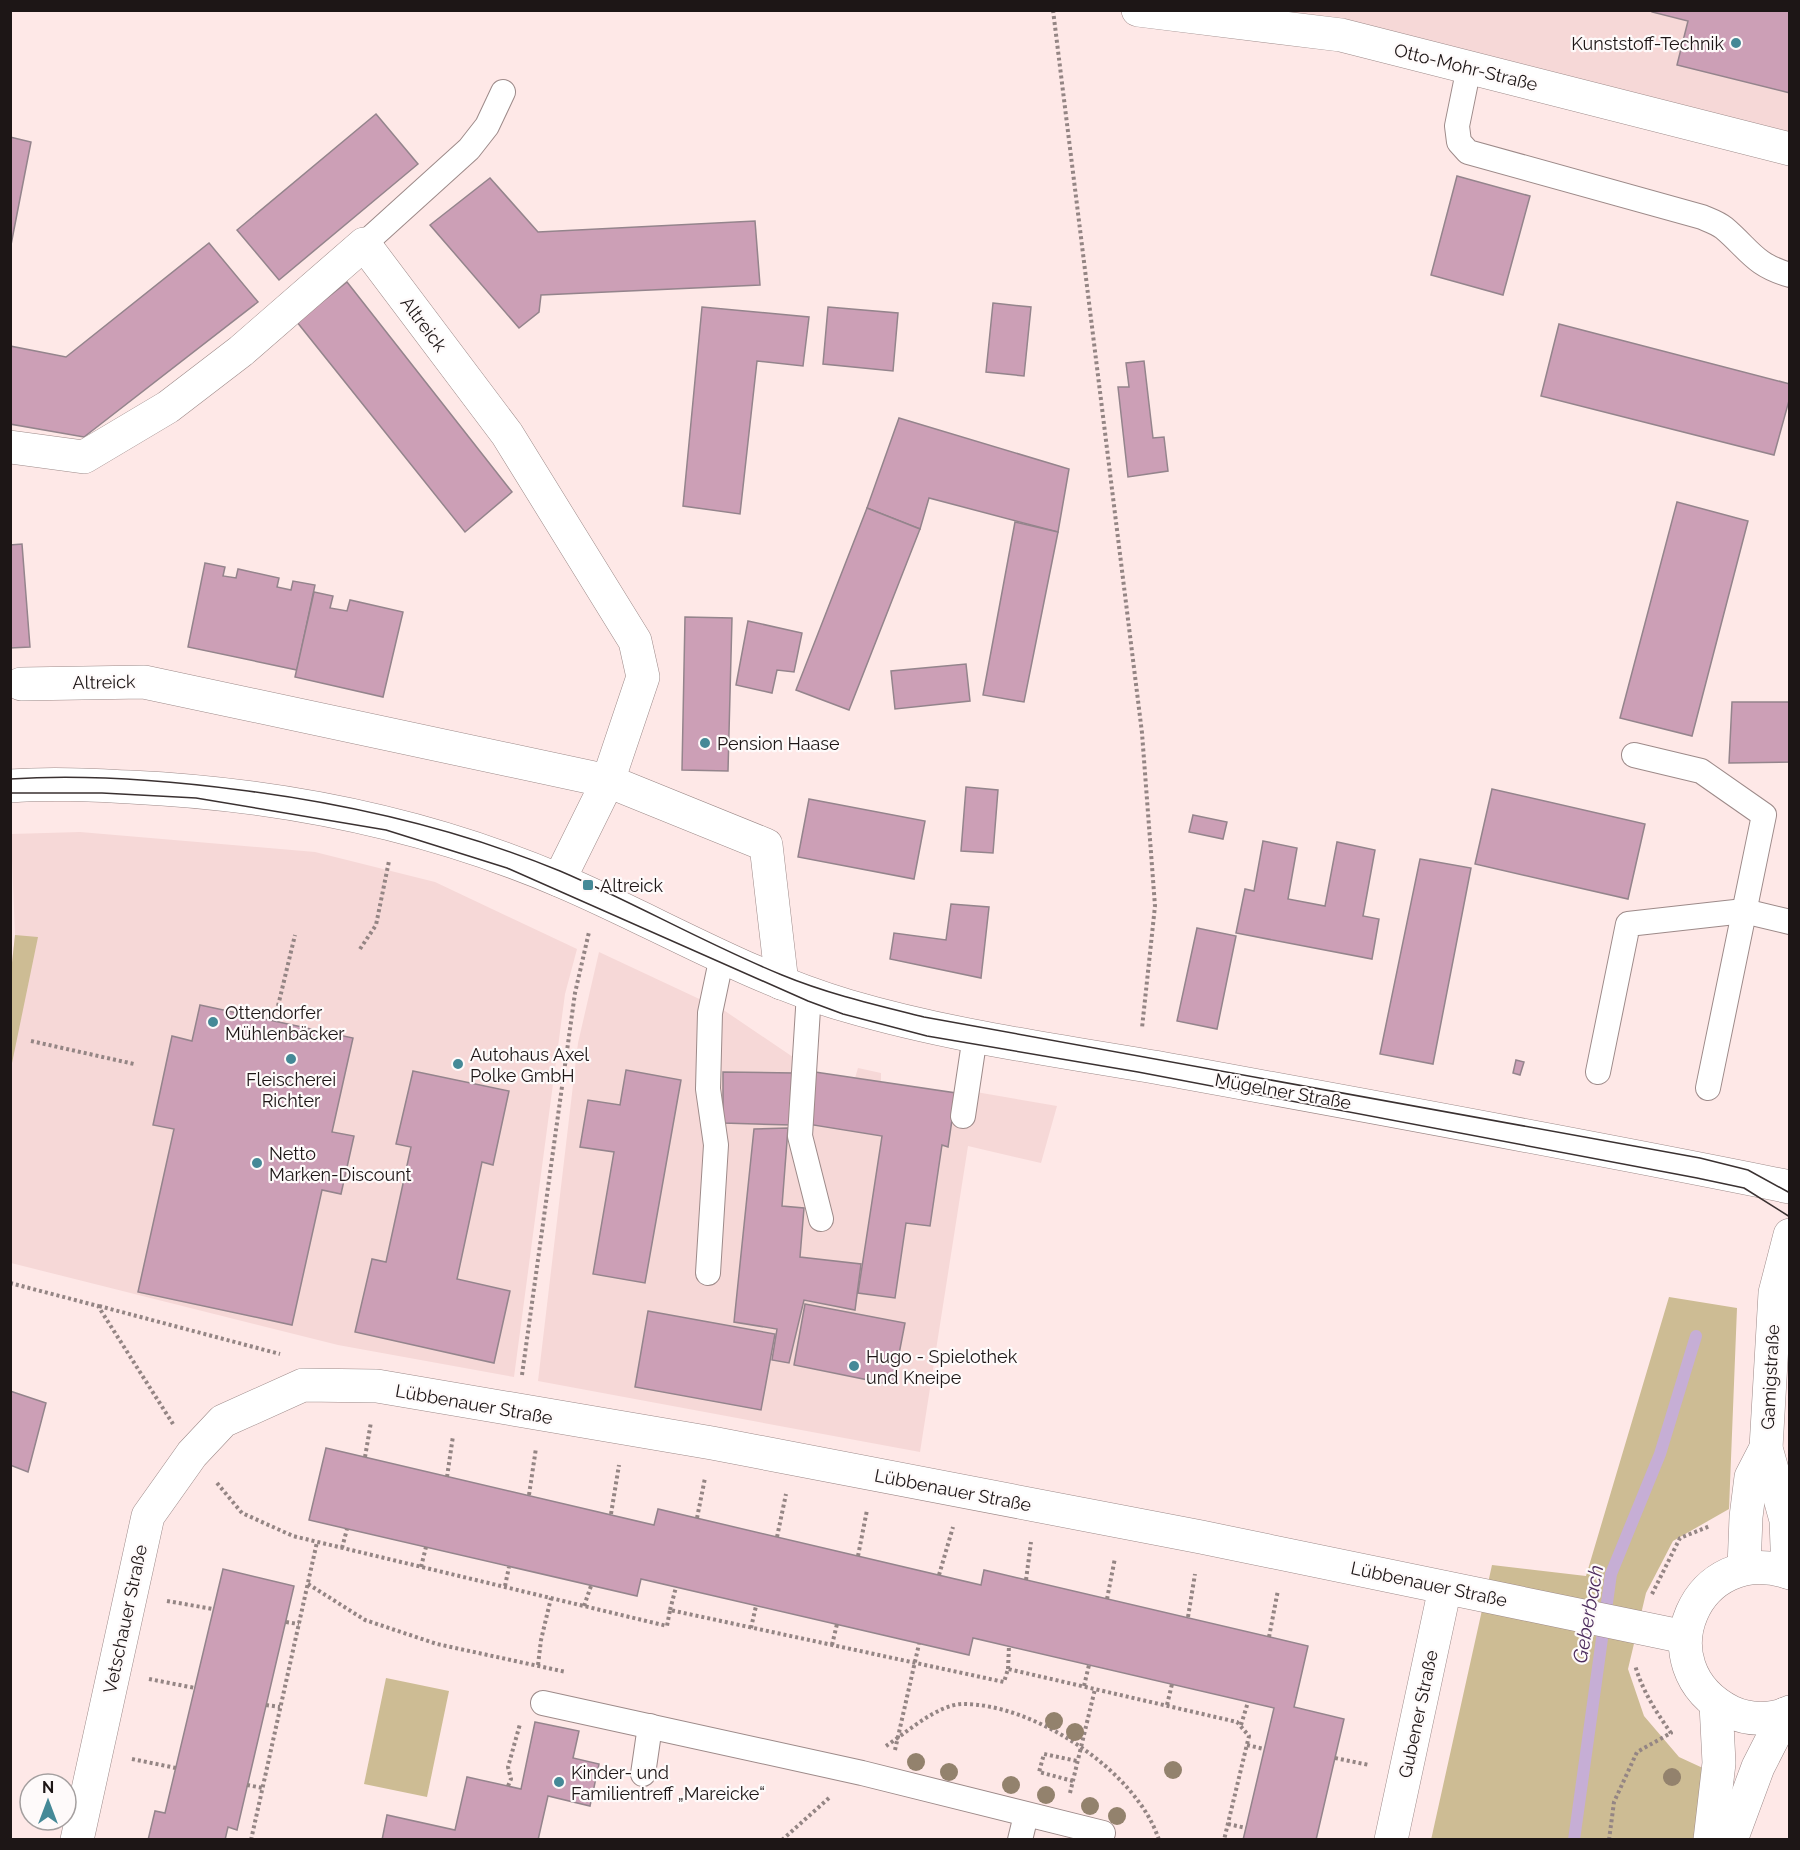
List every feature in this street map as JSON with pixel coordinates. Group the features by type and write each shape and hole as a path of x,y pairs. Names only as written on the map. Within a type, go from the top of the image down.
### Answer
{"street":[{"name":"Otto-Mohr-Straße","path":"1138,10 1341,35 1790,149"},
{"path":"10,447 84,457 178,400 241,351 364,244"},
{"name":"Altreick","path":"364,244 507,434 634,641 643,677 608,781 560,880"},
{"name":"Altreick","path":"21,684 144,682 608,781 766,845 781,975 795,988"},
{"path":"10,786 102,786 196,790 306,807 396,825 502,858 560,880 795,988"},
{"name":"Mügelner Straße","path":"795,988 843,1005 925,1027 1697,1167 1790,1187"},
{"name":"Gamigstraße","path":"1787,1713 1761,1719 1737,1715 1716,1704 1702,1691 1692,1675 1686,1656 1685,1637 1691,1613 1703,1593 1722,1577 1744,1568 1766,1567 1789,1572 1786,1520 1766,1448 1775,1293 1790,1235"},
{"name":"Lübbenauer Straße","path":"223,1421 303,1384 377,1386 964,1491 1285,1554 1685,1637"},
{"name":"Vetschauer Straße","path":"77,1839 148,1516 192,1454 223,1421"},
{"name":"Gamigstraße","path":"1744,1568 1746,1517 1751,1476 1766,1448"},
{"name":"Gubener Straße","path":"1391,1839 1445,1588"},
{"path":"1710,1839 1719,1763 1716,1704"},
{"name":"Gamigstraße","path":"1731,1839 1758,1767 1787,1713"}],"lane":[{"path":"1468,67 1457,126 1459,142 1468,152 1702,217 1722,226 1756,260 1777,272 1790,275"},
{"path":"364,244 469,149 487,126 503,92"},
{"path":"1634,755 1701,771 1764,815 1708,1088"},
{"path":"1598,1072 1628,924 1744,911 1790,922"},
{"path":"708,1273 716,1145 708,1089 710,1013 722,956"},
{"path":"795,988 800,1136 821,1219"},
{"path":"963,1116 975,1036"},
{"path":"543,1703 862,1773 1103,1833"},
{"path":"643,1774 650,1726"},
{"path":"1020,1839 1026,1815"}],"path":[{"path":"1053,10 1142,733 1155,906 1138,1064"},
{"path":"360,949 376,925 396,825"},
{"path":"529,1495 529,1413 575,993 596,897"},
{"path":"278,1006 295,935"},
{"path":"31,1041 134,1064"},
{"path":"10,1283 287,1355"},
{"path":"98,1306 192,1454 242,1512 293,1536 667,1626 676,1587"},
{"path":"611,1514 625,1429"},
{"path":"777,1537 793,1459"},
{"path":"858,1556 874,1475"},
{"path":"939,1575 964,1491"},
{"path":"342,1548 347,1529"},
{"path":"1188,1617 1201,1537"},
{"path":"251,1839 317,1541"},
{"path":"421,1567 426,1547"},
{"path":"1269,1637 1285,1554"},
{"path":"505,1586 509,1567"},
{"path":"308,1584 365,1620 437,1644 538,1665 551,1598"},
{"path":"584,1606 591,1586"},
{"path":"131,1594 213,1609"},
{"path":"751,1628 756,1606"},
{"path":"670,1610 1004,1682 1008,1669 1009,1646"},
{"path":"286,1623 299,1624"},
{"path":"832,1645 837,1624"},
{"path":"888,1780 919,1644"},
{"path":"1084,1686 1089,1665"},
{"path":"1008,1669 1237,1722 1250,1736 1224,1839"},
{"path":"114,1671 195,1688"},
{"path":"1167,1706 1172,1684"},
{"path":"1064,1824 1095,1689"},
{"path":"1240,1725 1248,1702"},
{"path":"782,1839 830,1797 862,1773 873,1754 933,1713 960,1704 1014,1713 1046,1725 1080,1747 1131,1792 1159,1839"},
{"path":"266,1705 280,1707"},
{"path":"1247,1745 1264,1749"},
{"path":"96,1752 176,1768"},
{"path":"1073,1781 1039,1772 1044,1754 1077,1761"},
{"path":"508,1767 511,1779 508,1786"},
{"path":"247,1785 262,1788"},
{"path":"1228,1824 1246,1828"}],"shaded area":[{"path":"1138,11 1789,11 1789,149 1341,35"},
{"path":"80,832 315,852 435,882 577,949 565,994 514,1377 338,1345 11,1263 10,981 15,935 11,834"},
{"path":"15,935 38,937 11,1068 10,981"},
{"path":"599,952 725,1011 815,1072 855,1078 858,1068 881,1073 881,1082 976,1096 976,1092 1057,1106 1041,1163 968,1146 920,1452 538,1381 578,1043"},
{"path":"1669,1297 1737,1308 1729,1509 1673,1541 1646,1593 1628,1669 1644,1716 1679,1757 1705,1769 1695,1839 1431,1840 1492,1565 1586,1576"},
{"path":"386,1678 449,1691 427,1797 364,1784"}],"building":[{"name":"Kunststoff-Technik","path":"1652,10 1790,10 1790,93 1677,65 1688,21 1652,12"},
{"path":"376,114 418,164 279,280 237,230"},
{"path":"10,137 31,142 10,250"},
{"path":"1457,176 1530,196 1503,295 1431,275"},
{"path":"490,178 538,232 755,221 760,285 541,295 539,312 519,328 430,225"},
{"path":"209,243 258,302 84,437 10,424 10,346 66,357"},
{"path":"347,282 512,492 465,532 297,322"},
{"path":"993,303 1031,307 1024,376 986,372"},
{"path":"702,307 809,317 803,366 757,361 740,514 683,506"},
{"path":"828,307 898,313 893,371 823,364"},
{"path":"1559,324 1790,384 1790,397 1774,455 1541,396"},
{"path":"1144,361 1153,438 1164,437 1168,471 1128,477 1118,387 1129,387 1126,363"},
{"path":"899,418 1069,469 1058,532 929,498 920,529 867,508"},
{"path":"1677,502 1748,521 1692,736 1620,718"},
{"path":"867,508 920,529 849,710 796,690"},
{"path":"1015,522 1058,532 1024,702 983,695"},
{"path":"22,544 30,647 10,648 10,545"},
{"path":"205,563 225,567 223,576 236,578 238,569 279,578 277,587 291,590 293,581 315,585 297,670 188,647"},
{"path":"314,592 333,596 330,608 347,611 350,600 403,612 383,697 295,677"},
{"path":"685,617 732,618 728,771 682,770"},
{"path":"748,621 802,633 794,672 777,670 772,693 736,685"},
{"path":"966,664 970,701 895,709 891,671"},
{"path":"1732,702 1790,702 1790,762 1729,763"},
{"path":"966,787 998,790 993,853 961,851"},
{"path":"1492,789 1645,824 1628,899 1475,864"},
{"path":"809,799 925,821 914,879 798,857"},
{"path":"1193,815 1227,822 1223,839 1189,832"},
{"path":"1263,841 1297,848 1288,899 1325,906 1337,842 1375,850 1363,916 1379,919 1372,959 1236,933 1245,889 1254,891"},
{"path":"1420,859 1471,868 1433,1064 1380,1054"},
{"path":"951,904 989,907 981,978 890,959 894,933 946,940"},
{"path":"1197,928 1236,936 1217,1029 1177,1021"},
{"name":"Netto Marken-Discount","path":"200,1005 353,1038 332,1132 354,1136 341,1194 322,1190 292,1325 138,1292 174,1129 153,1125 172,1036 192,1041"},
{"path":"1516,1060 1524,1062 1520,1075 1513,1073"},
{"path":"626,1070 681,1080 645,1283 593,1274 614,1152 580,1147 588,1100 620,1105"},
{"path":"413,1071 509,1091 493,1165 482,1162 457,1279 510,1291 494,1363 355,1332 372,1259 386,1262 411,1147 396,1144"},
{"path":"723,1072 793,1073 792,1125 723,1123"},
{"path":"815,1072 956,1093 948,1147 942,1145 930,1226 906,1223 895,1298 858,1293 882,1136 807,1124"},
{"path":"788,1128 782,1206 804,1208 800,1257 861,1264 855,1310 804,1300 789,1363 772,1360 777,1329 734,1322 754,1129"},
{"path":"805,1304 905,1323 893,1385 794,1365"},
{"path":"648,1311 775,1334 761,1410 635,1387"},
{"path":"10,1391 46,1403 28,1472 10,1465"},
{"path":"326,1448 654,1525 658,1509 981,1585 984,1570 1308,1646 1294,1707 1344,1719 1316,1840 1243,1840 1274,1708 973,1638 969,1655 641,1579 637,1596 309,1520"},
{"path":"223,1569 294,1586 237,1830 228,1827 225,1840 148,1840 155,1811 165,1813"},
{"name":"Kinder- und Familientreff „Mareicke“","path":"535,1722 579,1731 573,1758 599,1764 590,1806 548,1796 538,1840 382,1840 387,1815 455,1830 467,1777 521,1789"}],"waterway":[{"name":"Geberbach","path":"1574,1840 1611,1574 1660,1454 1696,1336"}],"tram line":[{"path":"10,779 97,778 183,783 281,796 403,820 482,843 560,871 782,975 870,1003 924,1017 1700,1158 1748,1170 1790,1193"},
{"path":"10,793 102,793 196,798 386,830 507,868 808,1001 843,1014 927,1036 1138,1072 1744,1188 1790,1217"}],"place":[{"name":"Kunststoff-Technik","path":"1736,43"},
{"name":"Pension Haase","path":"705,743"},
{"name":"Altreick","path":"588,885"},
{"name":"Ottendorfer Mühlenbäcker","path":"213,1022"},
{"name":"Fleischerei Richter","path":"291,1059"},
{"name":"Autohaus Axel Polke GmbH","path":"458,1064"},
{"name":"Netto Marken-Discount","path":"257,1163"},
{"name":"Hugo - Spielothek und Kneipe","path":"854,1366"},
{"name":"Kinder- und Familientreff „Mareicke“","path":"559,1782"}]}
